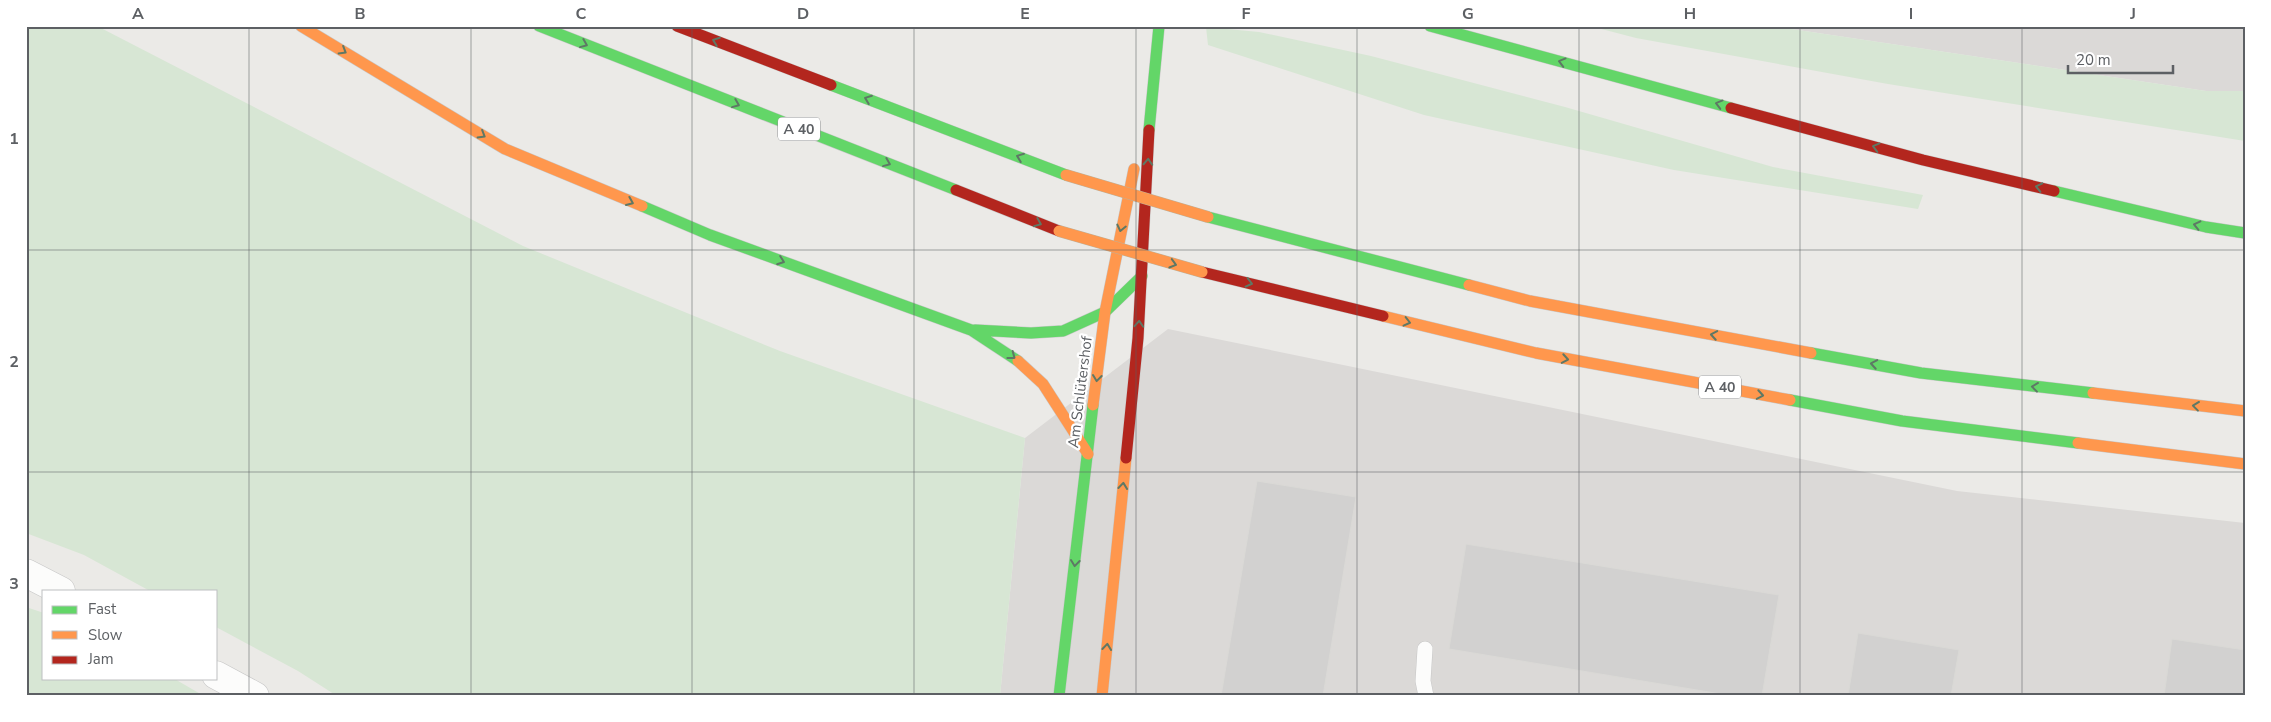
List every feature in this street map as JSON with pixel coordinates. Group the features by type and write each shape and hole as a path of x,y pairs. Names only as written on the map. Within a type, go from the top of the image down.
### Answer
{"main road":[{"path":"301,26 505,149 710,235 971,330 1012,356 1043,384 1088,454"},
{"name":"A 40","path":"539,26 1059,231 1202,272 1536,353 1893,419 2245,464"},
{"path":"677,26 1066,175 1208,217 1540,303 1921,373 2245,411"},
{"name":"Am Schlütershof","path":"1102,696 1142,276 1151,95 1159,26"},
{"path":"1430,26 1923,160 2206,227 2245,233"},
{"name":"Am Schlütershof","path":"1059,696 1105,312 1118,240 1151,95"},
{"path":"971,330 1031,334 1063,331 1105,312 1142,276"}],"street":[{"path":"26,573 59,590"},
{"path":"218,676 255,696"}],"lane":[{"path":"1424,649 1426,696"}],"shaded area":[{"path":"1772,26 2245,26 2245,91 2206,91"},
{"path":"1168,329 1957,491 2245,523 2245,696 1000,696 1025,438"}],"green space":[{"path":"26,26 97,26 523,246 780,351 1025,438 1000,696 337,696 298,671 218,628 218,590 148,590 84,555 26,533"},
{"path":"1590,26 1772,26 2206,91 2245,91 2245,141 1888,84 1636,38"},
{"path":"1206,27 1259,32 1371,56 1565,107 1773,167 1923,195 1918,209 1674,170 1424,115 1208,45"},
{"path":"26,607 42,612 42,680 176,680 204,696 26,696"}],"building":[{"path":"1257,481 1356,497 1323,696 1221,696"},
{"path":"1466,544 1779,595 1762,696 1733,696 1449,649"},
{"path":"1858,633 1959,650 1951,696 1848,696"},
{"path":"2172,639 2245,650 2245,696 2164,696"}],"traffic: fast":[{"path":"539,26 956,190"},
{"path":"1149,130 1159,26"},
{"path":"1430,26 1731,108"},
{"path":"831,85 1066,175"},
{"path":"2054,191 2206,227 2245,233"},
{"path":"642,206 710,235 971,330 1018,361"},
{"path":"1208,217 1469,285"},
{"path":"975,330 1031,333 1063,331 1105,312 1142,276"},
{"path":"1811,353 1921,373 2093,393"},
{"path":"1790,400 1902,421 2078,443"},
{"path":"1059,696 1093,405"}],"traffic: slow":[{"path":"301,26 505,149 642,206"},
{"path":"1093,405 1105,312 1134,169"},
{"path":"1066,175 1208,217"},
{"path":"1059,231 1202,272"},
{"path":"1469,285 1530,301 1811,353"},
{"path":"1383,316 1536,353 1790,400"},
{"path":"1018,361 1043,384 1088,454"},
{"path":"2093,393 2245,411"},
{"path":"2078,443 2245,464"},
{"path":"1102,696 1126,458"}],"traffic: jam":[{"path":"677,26 831,85"},
{"path":"1731,108 1923,160 2054,191"},
{"path":"1126,458 1138,338 1149,130"},
{"path":"956,190 1059,231"},
{"path":"1202,272 1383,316"}]}
